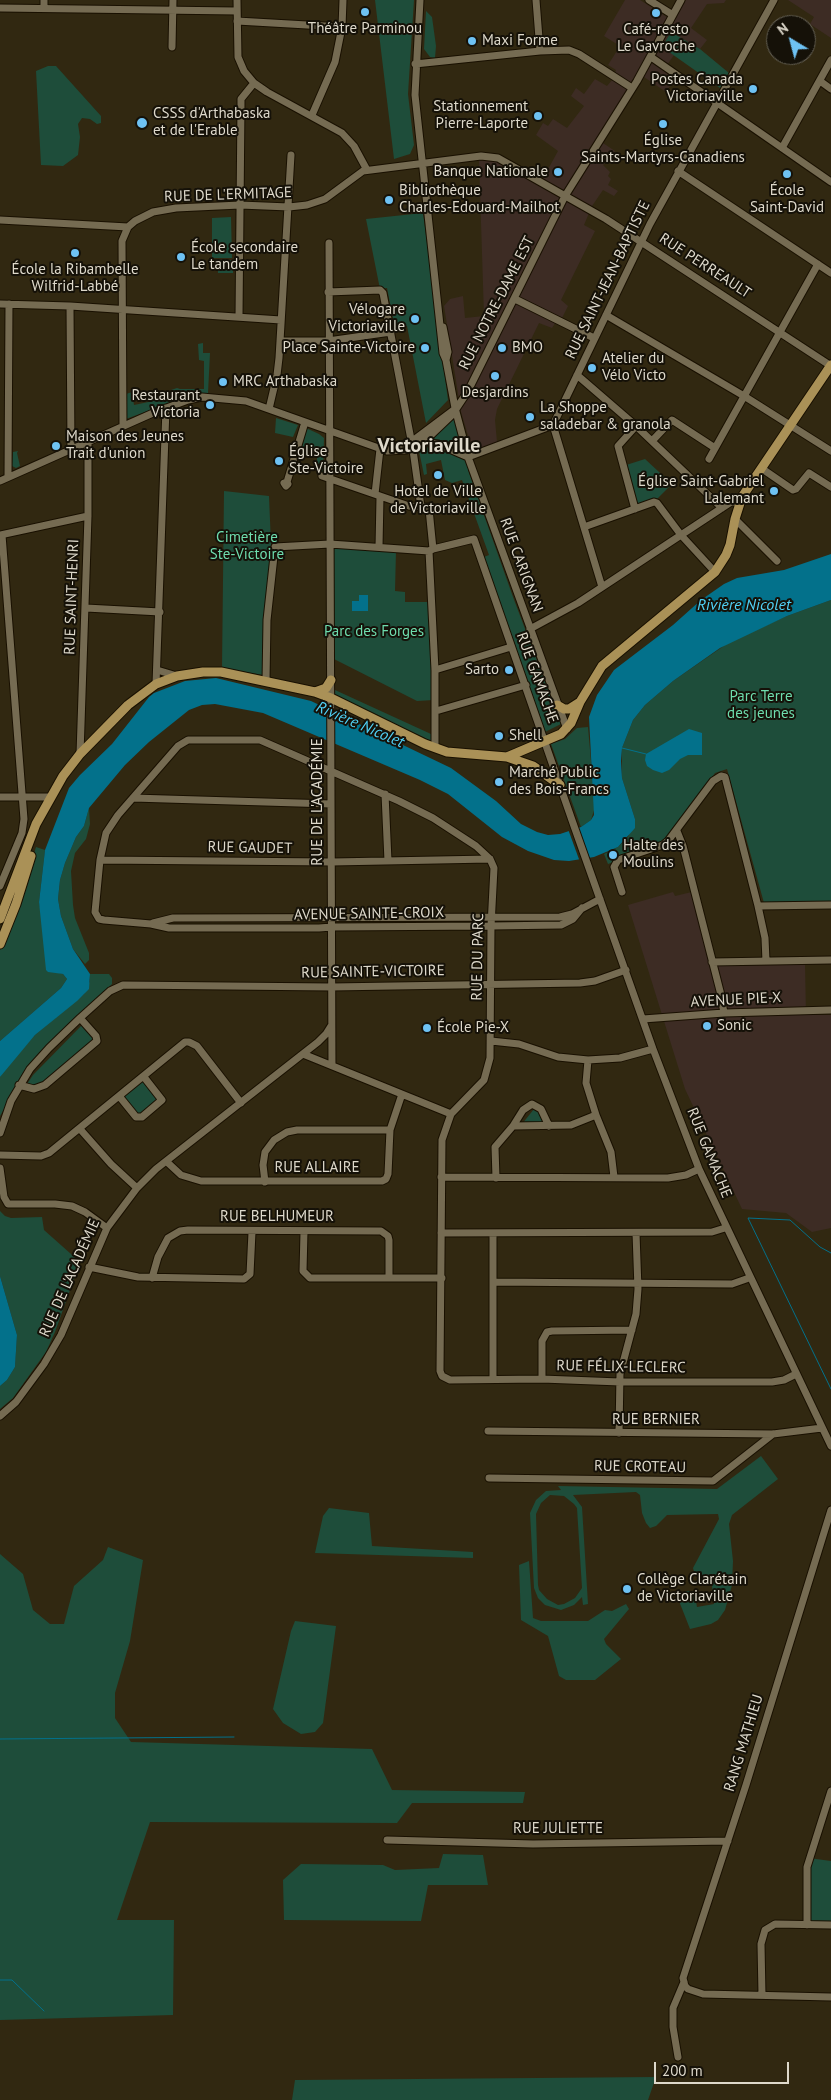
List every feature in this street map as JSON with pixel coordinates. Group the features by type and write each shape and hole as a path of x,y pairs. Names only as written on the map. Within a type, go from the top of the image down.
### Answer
{"main road":[{"path":"507,757 545,742 567,729 580,702 602,666 715,572 730,545 740,502 831,366"},
{"path":"0,919 36,824 50,797 80,754 128,705 156,684 177,676 203,672 221,672 315,692 435,748 447,752 507,757 533,766 560,785"},
{"path":"315,692 326,688 331,680"},
{"path":"557,705 564,709 569,709 580,702"},
{"path":"0,944 16,904 45,808"}],"street":[{"path":"172,46 173,0"},
{"path":"237,0 238,57 244,71 254,84 336,128 348,139 367,170"},
{"path":"312,115 335,62 342,27 343,0"},
{"path":"536,0 540,51"},
{"path":"649,0 673,15"},
{"name":"RUE NOTRE-DAME EST","path":"412,445 421,442 444,424 468,391 565,196 651,57 681,0"},
{"name":"RUE SAINT-JEAN-BAPTISTE","path":"553,425 641,241 774,0"},
{"name":"RUE CARIGNAN","path":"419,2 415,95 443,353 468,457 567,729"},
{"path":"0,8 44,4 237,11"},
{"path":"237,21 342,27"},
{"path":"416,64 540,51 568,50 580,54 632,88"},
{"path":"651,57 831,182"},
{"path":"782,148 831,60"},
{"path":"820,81 831,89"},
{"path":"239,317 241,99 254,84"},
{"path":"269,409 277,374 280,341 291,155"},
{"name":"RUE PERREAULT","path":"421,163 495,156 641,241 781,331 831,366"},
{"name":"RUE DE L'ERMITAGE","path":"128,227 143,216 163,210 240,205 289,207 307,205 325,199 356,174 367,170 421,163"},
{"path":"678,171 831,273"},
{"path":"0,220 128,227 122,241 123,426"},
{"name":"RUE DE L'ACADÉMIE","path":"329,243 332,1066"},
{"path":"709,460 818,264"},
{"path":"328,292 382,291 431,550 436,711 435,748"},
{"path":"515,299 594,338"},
{"path":"0,304 70,306 281,320"},
{"path":"8,477 9,304"},
{"path":"70,306 71,449"},
{"path":"606,315 744,396 831,451"},
{"path":"280,341 328,341 391,332"},
{"path":"577,375 636,426 722,508"},
{"path":"0,481 88,441 188,400 210,397 246,401 380,449 400,451 412,445 450,410 455,408"},
{"path":"156,684 166,408"},
{"path":"652,441 672,420 715,448"},
{"path":"286,482 305,422"},
{"path":"421,442 438,444 468,457 553,425 602,588"},
{"path":"635,509 618,446 636,426"},
{"path":"329,447 334,439 342,435"},
{"name":"RUE SAINT-HENRI","path":"80,754 86,608 88,441"},
{"path":"379,546 378,495 380,449"},
{"path":"761,468 793,490 809,473 831,487"},
{"path":"322,476 409,506 424,507"},
{"path":"584,527 654,502 657,503 681,535 715,572"},
{"path":"530,628 561,613 602,588 731,502 740,502"},
{"path":"0,886 24,827 1,535 88,516"},
{"path":"735,519 777,561"},
{"name":"RUE GAMACHE","path":"431,550 474,539 653,1049 699,1170 725,1228 831,1446"},
{"path":"266,681 267,620 274,550 278,546 330,544 431,550"},
{"path":"86,608 160,612"},
{"path":"435,670 511,647"},
{"path":"157,670 177,676"},
{"path":"436,711 526,685"},
{"path":"100,860 106,833 133,798 181,743 188,740 260,740 385,794 433,818 476,846 490,859"},
{"path":"622,892 614,867 618,860 662,845 676,831 713,781 721,776 725,777 758,906 765,938 766,961"},
{"path":"385,794 388,861"},
{"path":"0,797 50,797"},
{"path":"133,798 332,804"},
{"path":"676,831 683,846 724,1013"},
{"name":"RUE GAUDET","path":"100,860 332,862 490,859"},
{"name":"RUE DU PARC","path":"445,1379 440,1371 442,1140 452,1114 484,1080 489,1066 491,1041 491,916 494,868 490,859"},
{"name":"AVENUE SAINTE-CROIX","path":"100,860 95,912 99,919 151,924 169,928 562,926 573,919 582,908"},
{"name":"AVENUE SAINTE-CROIX","path":"151,924 173,918 560,917 572,914 600,899"},
{"path":"758,906 831,905"},
{"path":"244,917 244,928"},
{"path":"712,962 831,960"},
{"name":"RUE SAINTE-VICTOIRE","path":"80,1018 118,986 332,987 587,983 626,970"},
{"name":"AVENUE PIE-X","path":"643,1019 724,1013 831,1010"},
{"path":"0,1133 5,1115 19,1085 49,1048 80,1018 96,1036 97,1041 45,1085 34,1089 19,1085"},
{"name":"RUE DE L'ACADÉMIE","path":"0,1416 16,1402 44,1364 61,1335 88,1268 107,1228 138,1188 167,1162 303,1054 326,1034 332,1024"},
{"path":"491,1041 519,1044 558,1058 588,1060 620,1058 653,1049"},
{"path":"0,1155 41,1156 49,1153 185,1042 197,1046 241,1103"},
{"path":"303,1054 452,1114"},
{"path":"588,1060 586,1083 611,1152 614,1177"},
{"path":"119,1096 136,1117 142,1117 162,1100 144,1076"},
{"name":"RUE ALLAIRE","path":"167,1162 177,1173 194,1180 265,1182 386,1180 388,1174 390,1130 402,1094"},
{"path":"496,1178 495,1147 513,1126 523,1110 532,1104 538,1106 549,1126"},
{"path":"513,1126 549,1126 579,1123 596,1115"},
{"path":"80,1129 111,1164 138,1188"},
{"path":"265,1182 263,1165 265,1152 274,1140 287,1132 297,1130 390,1130"},
{"path":"0,1168 5,1201 10,1205 55,1204 72,1206 85,1212 107,1228"},
{"path":"441,1178 676,1177 699,1170"},
{"path":"441,1233 712,1232 725,1228"},
{"name":"RUE BELHUMEUR","path":"152,1278 161,1250 168,1238 175,1233 188,1230 252,1232 382,1231 389,1240 389,1278"},
{"path":"88,1268 128,1276 152,1278 244,1279 250,1274 252,1232"},
{"path":"304,1232 303,1271 310,1278 442,1278"},
{"path":"619,1434 621,1368 636,1314 638,1282 636,1232"},
{"path":"493,1233 493,1379"},
{"path":"494,1282 732,1284 749,1278"},
{"path":"542,1379 542,1341 547,1332 632,1330"},
{"name":"RUE FÉLIX-LECLERC","path":"445,1379 772,1382 784,1380 796,1374"},
{"name":"RUE BERNIER","path":"488,1431 619,1434 773,1434 822,1428"},
{"name":"RUE CROTEAU","path":"489,1478 713,1481 773,1434"},
{"name":"RANG MATHIEU","path":"678,2057 673,2026 673,2008 684,1982 684,1971 728,1841 831,1510"},
{"path":"807,1925 808,1867 831,1791"},
{"name":"RUE JULIETTE","path":"387,1840 533,1844 728,1841"},
{"path":"762,1995 762,1934 769,1926 776,1924 831,1925"},
{"path":"684,1982 685,1986 692,1991 703,1994 831,1997"}],"shaded area":[{"path":"625,0 640,0 673,21 686,0 726,0 724,3 707,4 691,28 707,40 700,49 671,32 662,47 674,55 665,68 677,75 666,92 641,75 600,141 615,151 612,157 603,165 610,172 608,176 611,179 608,185 618,191 614,196 603,190 592,206 584,225 595,231 561,300 568,306 562,318 559,317 552,328 539,323 497,409 495,420 497,442 473,452 461,412 444,306 450,299 463,296 465,318 484,316 479,160 495,157 541,182 558,151 536,135 543,123 548,126 553,119 567,128 584,106 571,96 576,88 584,94 595,79 607,86 613,79 616,70 608,65 620,46 604,36"},
{"path":"788,0 831,0 831,38 816,28 816,15 811,15"},
{"path":"696,891 716,965 805,963 806,1015 831,1015 831,1228 812,1232 786,1213 742,1209 685,1089 628,905 673,892 675,896"}],"green space":[{"path":"375,0 414,0 408,94 414,145 410,154 394,159"},
{"path":"426,11 432,17 436,46 435,58 430,57 424,49"},
{"path":"671,32 700,49 729,73 720,88 662,47"},
{"path":"48,66 56,66 101,116 101,123 97,124 90,119 82,118 78,124 80,137 78,155 63,166 41,165 36,71"},
{"path":"423,213 448,400 426,423 407,326 395,328 387,288 380,289 366,219"},
{"path":"231,217 232,258 212,258 212,218"},
{"path":"218,260 233,260 233,273 218,273"},
{"path":"203,343 203,353 210,353 208,393 188,396 126,419 126,394 132,392 134,405 172,397 171,390 177,388 204,389 204,361 199,360 198,344"},
{"path":"276,418 298,425 293,437 275,433"},
{"path":"454,419 464,451 430,440"},
{"path":"306,428 324,438 323,473 317,471 317,450 298,450"},
{"path":"431,444 465,459 469,467 468,470 513,597 561,724 545,732 484,557 489,555 462,480 452,483 445,480 441,460 426,464 427,474 424,475 419,451 420,446"},
{"path":"18,451 20,466 16,468 12,466 13,452"},
{"path":"645,459 672,484 654,502 635,509 623,466"},
{"name":"Cimetière Ste-Victoire","path":"224,491 269,496 271,544 263,675 222,668"},
{"name":"Parc des Forges","path":"332,546 396,551 395,591 405,592 405,602 430,602 434,700 417,701 332,658"},
{"name":"Parc Terre des jeunes","path":"831,600 831,903 764,903 727,769 715,773 672,834 669,843 608,864 604,854 618,847 628,837 635,819 622,778 622,748 633,720 645,705 673,681 731,641 787,616"},
{"path":"335,690 431,734 431,741 335,696"},
{"path":"588,727 595,807 591,820 581,827 551,744 565,739 577,728"},
{"path":"89,808 90,824 86,839 75,853 71,871 75,918 89,953 89,960 85,964 73,949 61,916 58,899 60,880 65,863 76,837 84,826"},
{"path":"36,847 45,850 39,902 52,971 63,974 67,979 61,988 0,1041 0,950 23,891"},
{"path":"90,974 109,974 112,978 112,984 46,1047 19,1083 0,1116 0,1077 4,1070 35,1035 84,994 90,981"},
{"path":"82,1025 97,1040 95,1047 45,1090 25,1087 33,1075"},
{"path":"144,1077 162,1097 140,1118 119,1096"},
{"path":"534,1109 539,1111 546,1125 522,1124"},
{"path":"0,1211 5,1216 11,1218 42,1217 44,1230 80,1262 46,1352 13,1398 0,1409 0,1386 7,1380 15,1367 17,1335 0,1276"},
{"path":"761,1456 778,1479 732,1515 729,1524 733,1561 732,1585 725,1610 718,1620 711,1624 690,1629 679,1601 681,1594 687,1591 694,1591 697,1607 714,1604 712,1586 695,1575 693,1568 719,1519 718,1514 667,1515 656,1526 650,1528 642,1513 640,1495 636,1492 573,1495 582,1507 588,1604 583,1605 582,1597 574,1605 561,1610 545,1605 538,1598 534,1588 530,1513 536,1500 546,1491 561,1490 558,1486 717,1489","holes":["550,1495 564,1496 577,1508 582,1588 575,1598 558,1605 547,1599 539,1590 536,1514 541,1503"]},
{"path":"329,1508 369,1513 372,1546 473,1552 473,1558 315,1553 323,1516"},
{"path":"108,1547 143,1560 130,1641 115,1693 115,1718 131,1742 372,1749 392,1790 525,1792 523,1803 412,1803 397,1823 150,1822 117,1920 174,1920 173,2015 0,2020 0,1554 23,1574 33,1610 50,1624 64,1624 74,1586 103,1560"},
{"path":"529,1561 533,1618 541,1621 588,1621 605,1610 612,1611 626,1604 629,1609 604,1639 606,1644 621,1659 595,1680 566,1680 559,1676 548,1636 521,1620 519,1565"},
{"path":"295,1621 336,1626 323,1723 315,1732 301,1734 283,1723 273,1709"},
{"path":"443,1854 483,1855 488,1885 428,1885 421,1921 284,1920 283,1880 301,1864 383,1865 395,1870 439,1868"},
{"path":"809,1858 831,1861 831,1925 807,1925"},
{"path":"656,2077 648,2100 292,2100 295,2080"}],"water":[{"name":"Rivière Nicolet","path":"831,554 831,600 787,616 720,648 673,681 645,705 633,720 622,748 621,761 622,778 635,819 635,828 618,847 594,857 569,861 554,860 528,851 502,837 448,794 420,780 263,713 215,704 202,705 189,710 149,742 125,765 89,808 84,826 76,837 65,863 60,880 58,899 61,916 73,949 90,974 89,989 35,1035 0,1077 0,1041 61,988 67,979 63,974 46,970 39,902 45,850 69,788 112,744 154,693 185,681 216,678 311,701 451,768 496,801 521,824 548,835 560,834 581,827 591,820 594,815 589,717 597,695 614,670 673,625 701,600 724,584 737,578 784,570"},
{"path":"359,595 368,595 368,611 352,611 352,601 359,601"},
{"path":"689,729 702,733 702,755 688,755 680,759 669,770 662,773 647,766 646,754"},
{"path":"0,1276 17,1335 15,1367 7,1380 0,1386"}],"pier":[{"path":"576,826 588,860 580,862 568,829"}],"waterway":[{"path":"622,748 646,754"},
{"path":"831,1253 820,1247 790,1220 748,1218 831,1389"},
{"path":"0,1739 234,1737"},
{"path":"0,1980 12,1980 44,2011"}],"place":[{"name":"Théâtre Parminou","path":"365,12"},
{"name":"Café-resto Le Gavroche","path":"656,13"},
{"name":"Maxi Forme","path":"472,41"},
{"name":"Postes Canada Victoriaville","path":"753,89"},
{"name":"Stationnement Pierre-Laporte","path":"538,116"},
{"name":"CSSS d'Arthabaska et de l'Erable","path":"142,123"},
{"name":"Église Saints-Martyrs-Canadiens","path":"663,124"},
{"name":"Banque Nationale","path":"558,172"},
{"name":"École Saint-David","path":"787,174"},
{"name":"Bibliothèque Charles-Edouard-Mailhot","path":"389,200"},
{"name":"École la Ribambelle Wilfrid-Labbé","path":"75,253"},
{"name":"École secondaire Le tandem","path":"181,257"},
{"name":"Vélogare Victoriaville","path":"415,319"},
{"name":"Place Sainte-Victoire","path":"425,348"},
{"name":"BMO","path":"502,348"},
{"name":"Atelier du Vélo Victo","path":"592,368"},
{"name":"Desjardins","path":"495,376"},
{"name":"MRC Arthabaska","path":"223,382"},
{"name":"Restaurant Victoria","path":"210,405"},
{"name":"La Shoppe saladebar & granola","path":"530,417"},
{"name":"Maison des Jeunes Trait d'union","path":"56,446"},
{"name":"Église Ste-Victoire","path":"279,461"},
{"name":"Hotel de Ville de Victoriaville","path":"438,475"},
{"name":"Église Saint-Gabriel Lalemant","path":"774,491"},
{"name":"Sarto","path":"509,670"},
{"name":"Shell","path":"499,736"},
{"name":"Marché Public des Bois-Francs","path":"499,782"},
{"name":"Halte des Moulins","path":"613,855"},
{"name":"Sonic","path":"707,1026"},
{"name":"École Pie-X","path":"427,1028"},
{"name":"Collège Clarétain de Victoriaville","path":"627,1589"}],"district":[{"name":"Victoriaville","path":"429,446"}]}
